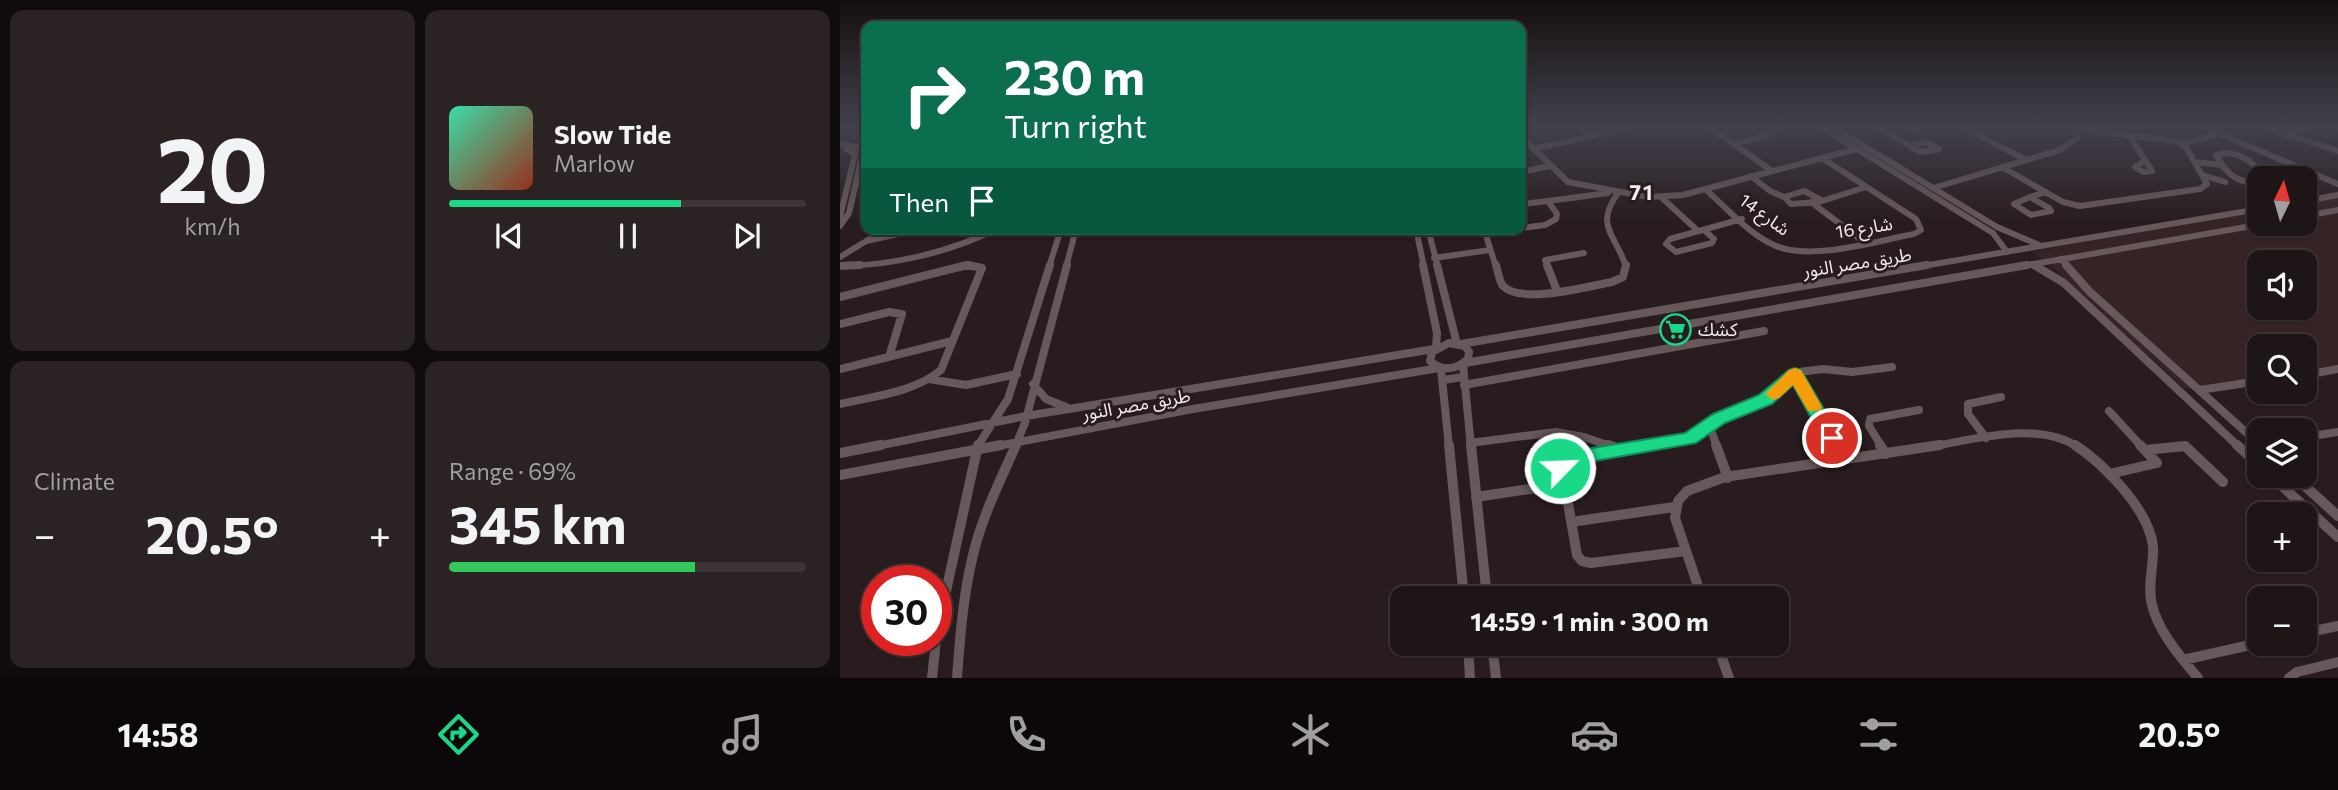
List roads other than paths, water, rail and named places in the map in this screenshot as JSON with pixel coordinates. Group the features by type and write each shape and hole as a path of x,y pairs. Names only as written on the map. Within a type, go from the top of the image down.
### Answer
{"street":[{"path":"840,217 844,188 853,159"},
{"path":"1542,159 1568,181 1618,192 1661,197 1705,189 1820,159"},
{"path":"1754,159 1772,171"},
{"name":"شارع 16","path":"1811,251 1914,234 1922,228 1916,219 1823,159"},
{"path":"1873,159 1993,233 2007,252"},
{"path":"1884,159 2007,233 2045,246"},
{"path":"1933,188 2030,159"},
{"path":"2002,167 2067,203 2088,206 2200,189 2207,184 2193,159"},
{"path":"2218,159 2230,175 2247,182"},
{"path":"2285,159 2338,177"},
{"path":"2287,159 2338,184"},
{"path":"2195,162 2221,165"},
{"path":"1886,167 1895,165"},
{"path":"1526,171 1549,166"},
{"path":"840,226 848,218 861,172"},
{"path":"2203,175 2225,182"},
{"path":"1751,176 1794,205 1866,187"},
{"name":"شارع 14","path":"1705,189 1775,246 1793,251 1811,251"},
{"path":"1784,197 1801,191 1811,193 1821,200"},
{"path":"1526,204 1618,192"},
{"path":"1485,235 1502,285 1509,292 1527,295 1612,282 1626,273 1627,265 1604,221 1608,205 1618,192"},
{"path":"2030,197 2049,208 2050,213 2034,216 2014,205 2015,202 2030,197 2046,192"},
{"path":"2317,199 2338,195"},
{"path":"1661,197 1701,230 1714,239 1712,243 1676,252 1666,244 1670,239 1701,230 1742,219"},
{"path":"1526,227 1545,225 1556,219 1557,214 1548,201"},
{"path":"1811,202 1831,218 1840,220 1864,242"},
{"path":"841,208 852,206"},
{"path":"2317,214 2338,210"},
{"name":"طريق مصر النور","path":"840,453 1026,415 2247,211"},
{"path":"2212,218 2216,225 2231,230"},
{"path":"2186,222 2201,227 2207,234"},
{"name":"طريق مصر النور","path":"840,475 1193,409 2247,227"},
{"path":"840,257 876,235"},
{"path":"866,241 894,235"},
{"path":"840,266 869,264 986,235"},
{"path":"951,565 963,521 975,451 1008,399 1059,235"},
{"path":"957,678 962,613 973,555 985,517 1026,415 1074,235"},
{"path":"1417,235 1437,333 1430,361 1440,368 1443,380 1463,586"},
{"path":"1429,235 1451,331 1459,344 1469,352 1464,364 1463,381 1486,586"},
{"path":"1434,258 1490,250"},
{"path":"1557,291 1545,261 1584,253"},
{"path":"2061,259 2080,282 2247,433"},
{"path":"2032,264 2064,284 2247,454"},
{"path":"840,297 967,265 979,265 982,271 941,370 929,380"},
{"path":"1870,275 1870,282 1885,289"},
{"path":"1845,279 1860,287 1860,294"},
{"path":"2064,284 2080,282"},
{"path":"840,324 890,312 902,314 889,357"},
{"path":"1437,333 1451,331"},
{"path":"1443,380 1463,381 1764,331"},
{"path":"840,369 953,341"},
{"path":"1686,551 1587,563 1577,555 1560,465 1564,460 1681,442 1698,435 1709,424 1766,400 1795,374 1823,369 1852,372 1892,367"},
{"path":"2317,372 2338,369"},
{"path":"840,404 929,380 966,385 1017,374"},
{"path":"1795,374 1844,460"},
{"path":"2200,390 2247,383"},
{"path":"1033,384 1046,399 1072,408"},
{"path":"1986,438 1969,414 1968,404 2001,397"},
{"path":"1886,454 1869,426 1870,419 1919,410"},
{"path":"2109,411 2157,462 2156,466 2109,474"},
{"path":"1709,424 1728,478"},
{"path":"1470,443 1556,432 1577,435 1627,450"},
{"path":"1698,586 1675,519 1674,507 1680,496 1689,489 1728,478 1844,460 2030,432 2050,433 2081,448 2109,474 2148,527 2153,551 2150,591 2152,604 2163,631 2198,678"},
{"path":"2317,435 2338,432"},
{"path":"2145,450 2185,446 2223,482"},
{"path":"1476,498 1563,484"},
{"path":"2284,488 2336,535"},
{"path":"2307,488 2338,516"},
{"path":"1571,522 1674,507"},
{"path":"2317,630 2338,626"},
{"path":"2183,660 2247,646"},
{"path":"932,678 934,656"},
{"path":"1469,656 1470,678"},
{"path":"1494,656 1496,678"},
{"path":"1721,656 1729,678"},
{"path":"2290,678 2297,672 2338,662"}],"place":[{"name":"كشك","path":"1675,329"}],"district":[{"name":"71","path":"1642,191"}]}
